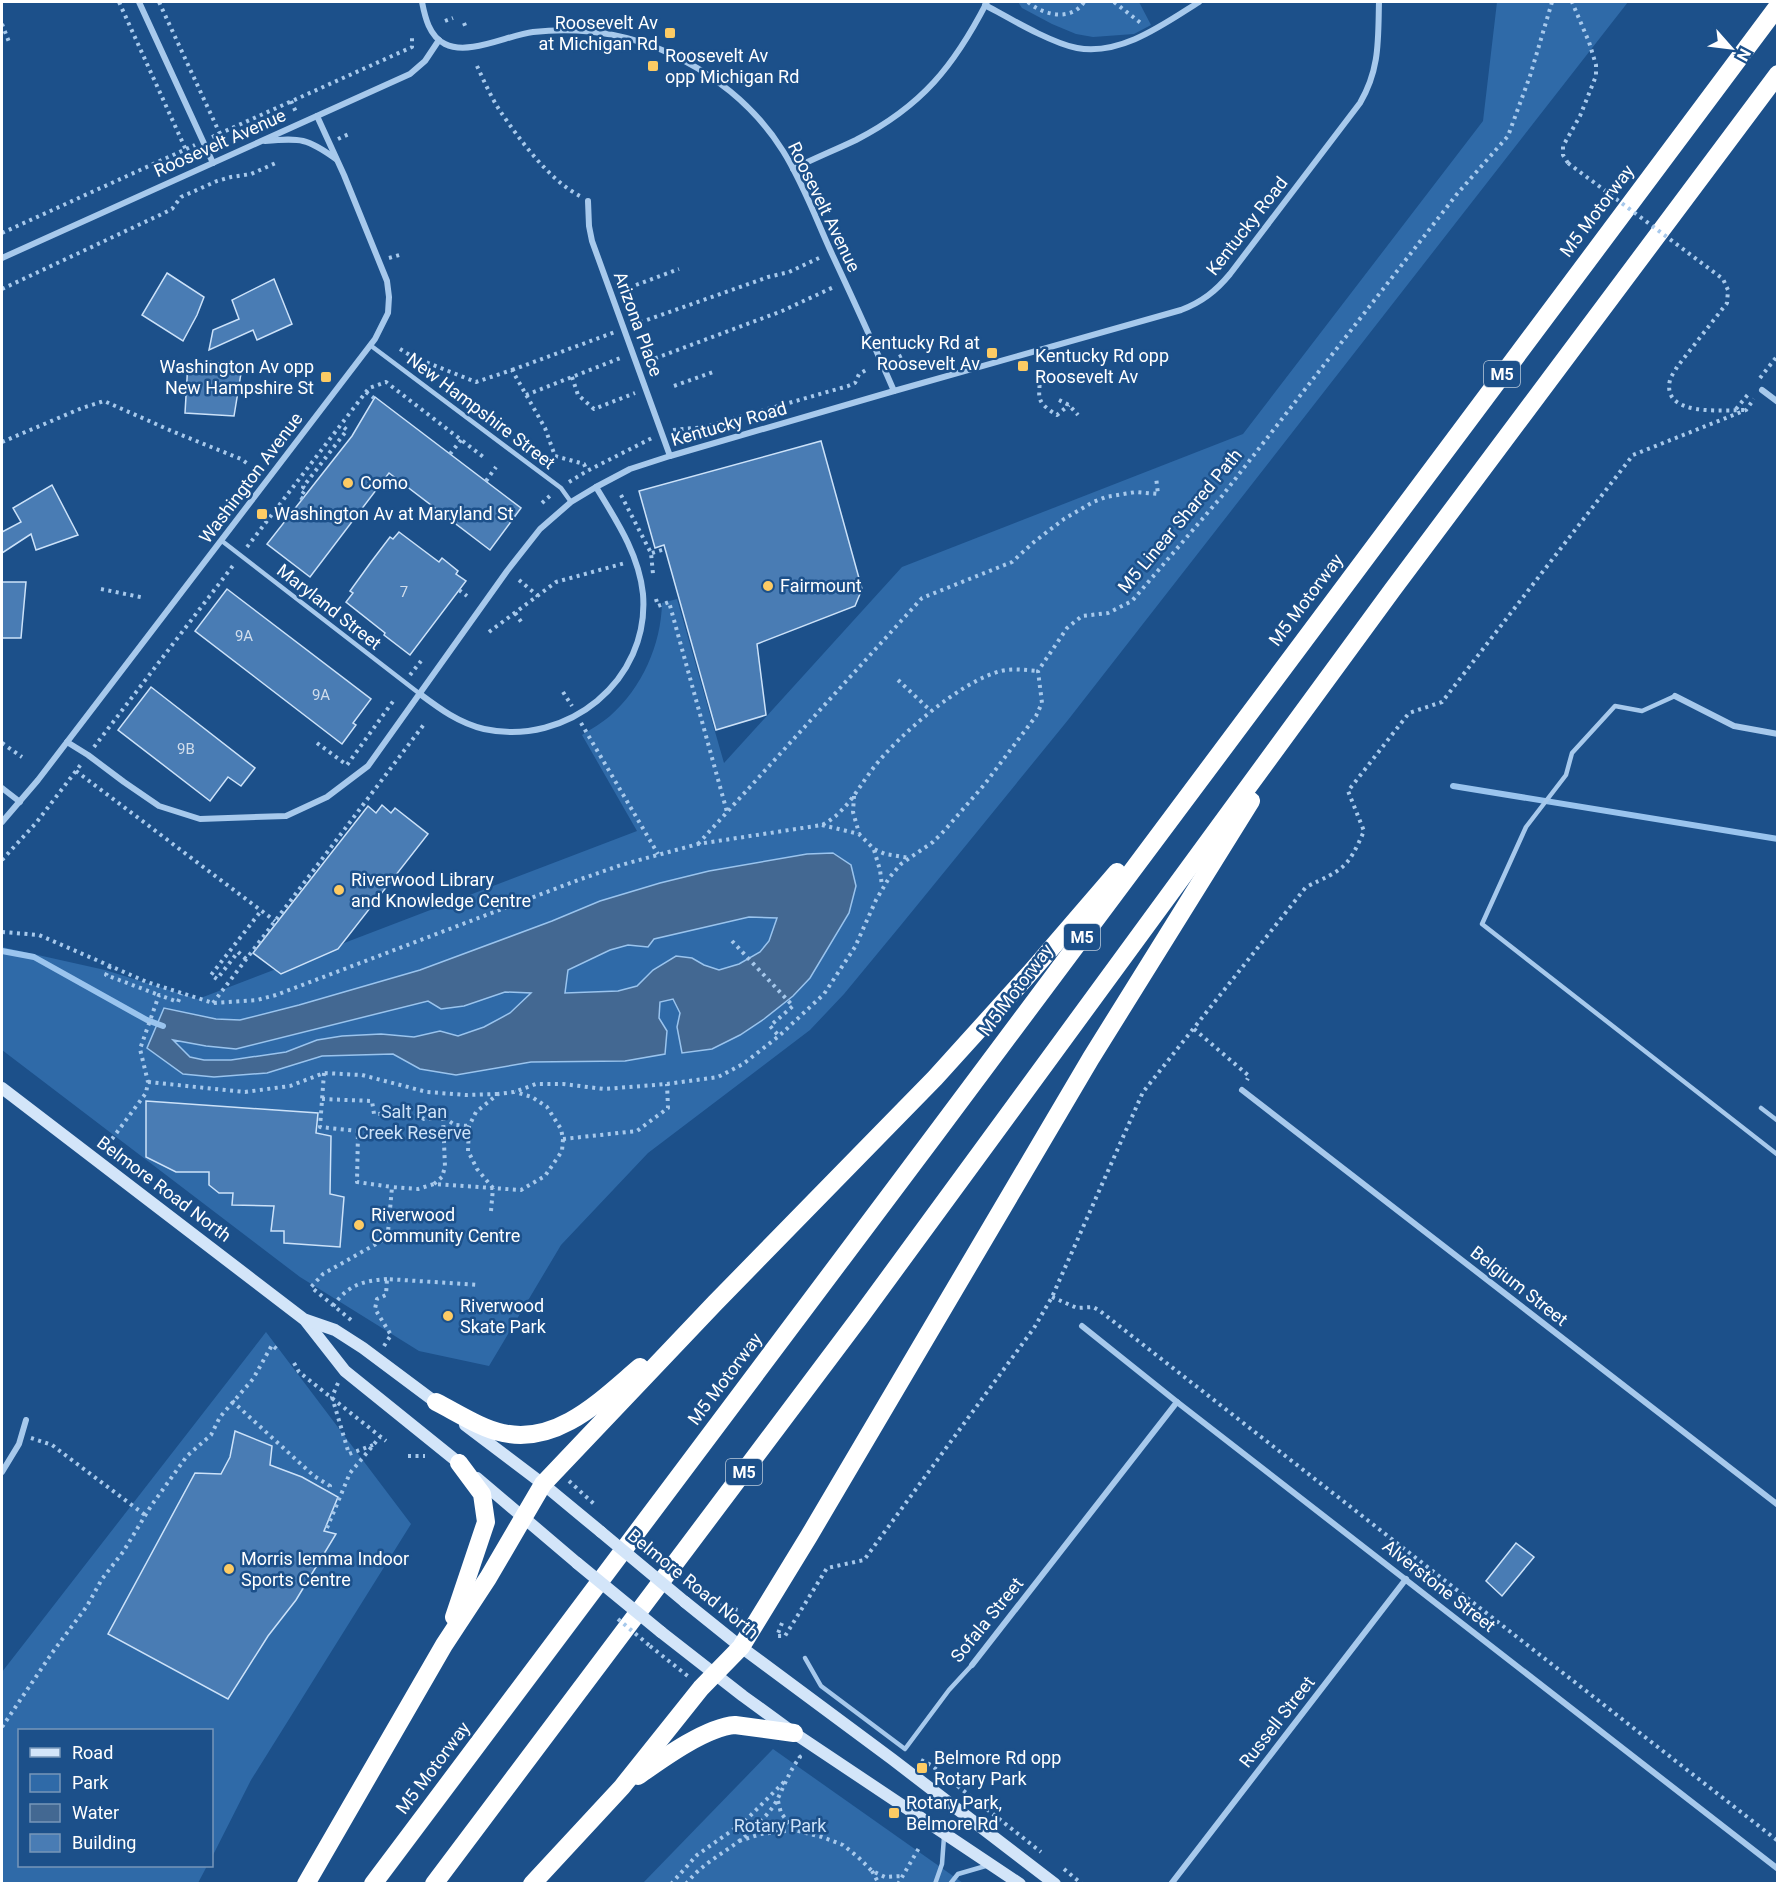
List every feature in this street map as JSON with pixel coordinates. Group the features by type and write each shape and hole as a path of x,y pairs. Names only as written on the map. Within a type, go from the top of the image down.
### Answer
{"highway":[{"name":"M5 Motorway","path":"373,1884 1778,6"},
{"name":"M5","path":"435,1884 860,1317 1400,579 1778,74"},
{"path":"532,1884 622,1787 701,1688 741,1647 810,1536 1091,1058 1327,680"},
{"path":"306,1884 444,1644 488,1578 543,1484 715,1303 935,1078 1030,974 1227,742"},
{"path":"436,1402 502,1433 528,1436 537,1434 577,1418 715,1303"},
{"path":"444,1644 486,1522 482,1494 459,1463"},
{"path":"622,1787 677,1748 726,1725 794,1733"}],"main road":[{"name":"Belmore Road North","path":"2,1088 305,1320 345,1371 714,1674 794,1733 1020,1884"},
{"name":"Belmore Road North","path":"305,1320 335,1330 436,1402 543,1484 741,1647 911,1773 1055,1884"}],"street":[{"path":"139,2 213,163"},
{"path":"422,2 429,25 439,40"},
{"path":"793,169 878,128 917,100 951,63 973,29 986,3 1058,42 1076,48 1094,50 1150,33 1199,2"},
{"name":"Kentucky Road","path":"67,742 88,754 123,782 159,806 200,819 286,816 327,797 368,766 507,571 540,529 571,502 596,487 630,470 670,456 1181,310 1209,296 1230,274 1367,91 1377,60 1379,2"},
{"name":"Roosevelt Avenue","path":"2,258 410,74 425,61 439,40 453,47 463,48 520,34 560,30 596,32 616,35 660,49 698,69 735,95 768,130 793,169 894,391"},
{"name":"Washington Avenue","path":"2,822 67,742 222,541 382,327 388,313 388,286 380,261 317,116"},
{"path":"260,142 293,138 316,145 337,159"},
{"name":"Arizona Place","path":"588,201 592,241 670,456"},
{"path":"1762,390 1778,402"},
{"path":"420,694 455,719 485,729 504,732 539,730 560,724 577,716 598,701 612,687 623,673 640,635 643,611 640,572 626,539 596,487"},
{"path":"1674,696 1734,726 1778,734"},
{"path":"2,788 20,802"},
{"name":"Belgium Street","path":"1242,1090 1778,1505"},
{"name":"Alverstone Street","path":"1082,1326 1176,1402 1778,1869"},
{"name":"Sofala Street","path":"972,1665 1176,1402"},
{"path":"2,1472 13,1455 26,1420"},
{"name":"Russell Street","path":"1171,1884 1406,1579"}],"lane":[{"name":"New Hampshire Street","path":"370,345 561,488 571,502"},
{"name":"Maryland Street","path":"222,541 420,694"},
{"path":"1674,696 1642,711 1615,706 1572,753 1566,775 1526,827 1482,924 1778,1155"},
{"path":"1761,1108 1778,1121"},
{"path":"805,1658 821,1686 904,1749"},
{"name":"Sofala Street","path":"904,1749 949,1690 972,1665"},
{"path":"935,1884 942,1864 945,1832"},
{"path":"950,1884 958,1874 992,1864"}],"path":[{"path":"118,2 186,150"},
{"path":"159,2 220,134"},
{"path":"1028,2 1059,15 1074,11 1084,2"},
{"path":"1114,2 1150,33"},
{"name":"M5 Linear Shared Path","path":"1038,671 1067,628 1082,616 1108,613 1132,601 1221,496 1457,194 1508,136 1530,76 1552,2"},
{"path":"782,1623 777,1636 785,1636 827,1569 864,1560 1034,1328 1052,1297 1143,1092 1306,887 1344,868 1354,855 1364,831 1348,791 1409,713 1442,702 1633,455 1746,410 1686,408 1675,402 1671,393 1670,381 1677,368 1726,303 1728,290 1723,279 1568,164 1563,155 1563,146 1593,87 1596,76 1596,65 1589,42 1572,2"},
{"path":"445,21 453,18"},
{"path":"464,23 466,28"},
{"path":"2,24 9,42"},
{"path":"477,66 499,110 538,160 569,191 588,201"},
{"path":"291,101 296,112"},
{"path":"2,289 172,209 181,197 216,181 250,174 278,162"},
{"path":"400,349 413,357 476,382 768,277 789,272 831,252"},
{"path":"636,285 679,269"},
{"path":"637,365 782,311 845,282"},
{"path":"526,394 633,354"},
{"path":"899,357 905,354"},
{"path":"512,370 545,428 555,456 584,464 587,471"},
{"path":"542,503 587,471 649,439 674,430 705,427 848,386 855,383 859,374 866,370"},
{"path":"1038,370 1041,384 1038,393 1041,403 1057,415 1069,405"},
{"path":"674,386 713,372"},
{"path":"572,377 578,395 594,409 646,389"},
{"path":"2,860 36,823 369,388 386,382 486,459"},
{"path":"366,392 374,398"},
{"path":"1059,400 1069,405 1078,415"},
{"path":"2,442 104,401 248,464"},
{"path":"291,490 301,498 306,489 303,487 347,430 340,425"},
{"path":"450,454 461,440"},
{"path":"486,481 496,467"},
{"path":"698,844 922,598 1012,562 1064,519 1093,502 1106,497 1136,492 1158,494 1156,477"},
{"path":"621,495 651,553 654,577"},
{"path":"489,632 556,582 665,549"},
{"path":"519,580 538,596"},
{"path":"101,588 145,598"},
{"path":"459,590 467,596"},
{"path":"656,598 658,606 669,602 727,812"},
{"path":"515,612 522,623"},
{"path":"2,932 39,935 181,994 213,1003 250,1001 276,995 581,879 658,854 698,844 822,825 831,821 887,752 931,711 993,674 1010,669 1038,671 1042,703 1036,717 967,805 933,842 895,870 882,889 855,947 824,994 779,1036 743,1064 718,1077 604,1089 563,1084 536,1084 514,1092 466,1095 427,1092 362,1075 324,1073 290,1086 245,1092 148,1082"},
{"path":"898,680 931,711"},
{"path":"563,692 658,854"},
{"path":"316,743 347,765 394,700"},
{"path":"213,1003 425,723"},
{"path":"2,743 22,758"},
{"path":"76,771 275,921"},
{"path":"854,795 853,812 859,834 874,849 893,856 911,858"},
{"path":"822,825 859,834"},
{"path":"874,849 882,889"},
{"path":"246,959 238,952 217,979 212,975 261,911"},
{"path":"732,941 793,1006 770,1026 779,1036"},
{"path":"110,966 106,975 159,997 178,1002 181,994"},
{"path":"112,1139 146,1092 148,1082 140,1049 159,997"},
{"path":"1194,1029 1249,1076 1242,1090"},
{"path":"324,1073 320,1127 358,1131 357,1182 392,1187 417,1188 434,1184 521,1190 545,1176 562,1151 561,1129 547,1107 532,1097 514,1092"},
{"path":"563,1139 637,1131 668,1108 667,1084"},
{"path":"491,1211 493,1188 477,1169 468,1150 469,1126 476,1112 498,1094"},
{"path":"322,1099 372,1101 374,1114 415,1113 424,1119 443,1117 455,1125 469,1126"},
{"path":"434,1184 442,1177 445,1167 443,1117"},
{"path":"392,1187 388,1232 383,1240 323,1274 310,1287 333,1306 342,1293 369,1280 387,1279 479,1285"},
{"path":"384,1346 391,1335 375,1309 377,1299 386,1295 387,1279"},
{"path":"1052,1297 1077,1308 1093,1307 1100,1311 1778,1841"},
{"path":"2,1727 87,1606 102,1579 123,1552 187,1456 212,1435 220,1417 253,1379 272,1345 278,1350"},
{"path":"294,1364 299,1372 386,1441"},
{"path":"339,1379 332,1397 349,1454 373,1445"},
{"path":"232,1401 307,1470 330,1486 328,1491"},
{"path":"21,1436 52,1445 146,1515"},
{"path":"327,1528 350,1473 380,1437"},
{"path":"564,1478 595,1505"},
{"path":"696,1588 718,1605 742,1611"},
{"path":"650,1646 692,1679"},
{"path":"904,1749 931,1765 1043,1853"},
{"path":"686,1884 703,1865 757,1826 777,1800 784,1782 800,1757"},
{"path":"671,1884 697,1856 744,1822 784,1782"},
{"path":"777,1800 781,1813 794,1830"},
{"path":"737,1842 761,1834 794,1830 822,1837 843,1845 858,1857 872,1871 879,1884"},
{"path":"898,1884 919,1848"},
{"path":"1059,1865 1082,1884"},
{"path":"872,1871 885,1877 902,1876"}],"green space":[{"path":"1018,2 1139,2 1151,25 1134,34 1093,37 1076,34 1052,24 1022,8"},
{"name":"Salt Pan Creek Reserve","path":"1497,2 1628,2 1068,720 844,994 810,1030 648,1153 561,1245 489,1366 419,1351 300,1277 2,1050 2,947 105,970 198,999 637,831 582,735 610,716 640,679 654,650 662,603 677,599 724,763 902,567 1243,434 1483,121"},
{"path":"266,1332 411,1524 251,1780 213,1855 213,1729 18,1729 18,1867 206,1867 198,1883 2,1883 2,1672"},
{"name":"Rotary Park","path":"773,1749 963,1883 642,1884"}],"water":[{"path":"833,853 851,865 856,886 849,913 810,978 793,996 740,1035 712,1049 682,1053 677,1027 680,1013 673,999 660,1002 659,1018 667,1031 665,1054 625,1061 531,1062 456,1075 420,1069 393,1054 322,1056 267,1073 214,1077 183,1074 147,1048 164,1008 216,1019 240,1020 420,970 600,901 660,883 709,871 807,854","holes":["749,917 777,918 769,941 760,952 739,964 719,970 692,958 676,956 653,970 637,986 618,991 565,993 568,970 610,950 628,945 648,947 654,939","505,992 531,993 510,1013 484,1027 458,1036 440,1031 414,1037 381,1034 342,1036 317,1040 286,1052 231,1060 204,1060 190,1057 173,1040 236,1049 428,1001 441,1009 464,1006"]}],"building":[{"path":"167,273 204,297 183,341 142,315"},
{"path":"274,279 292,324 257,340 253,330 209,350 213,330 239,319 232,300"},
{"path":"208,361 242,367 234,416 185,413 188,362 207,363"},
{"path":"375,397 521,508 490,550 389,473 310,577 267,544 352,436"},
{"name":"Fairmount","path":"821,441 862,589 855,606 757,644 766,715 716,730 664,545 655,548 639,491"},
{"path":"52,485 78,535 36,550 31,534 2,553 2,532 21,522 13,508"},
{"name":"Como","path":"399,532 439,562 442,558 458,571 456,574 466,581 410,655 346,602 353,593 350,591 371,562 390,537 393,539"},
{"path":"2,582 26,582 21,638 2,638"},
{"path":"227,589 371,699 353,723 356,725 342,744 195,631"},
{"path":"151,687 255,768 241,786 228,777 210,801 118,730"},
{"path":"382,805 391,813 395,808 428,834 338,949 281,974 253,953 368,806 376,813"},
{"name":"Riverwood Community Centre","path":"146,1101 318,1113 316,1133 331,1136 330,1194 344,1197 340,1247 284,1243 284,1231 271,1231 274,1206 232,1205 233,1193 219,1193 209,1185 209,1172 176,1172 146,1157"},
{"name":"Morris Iemma Indoor Sports Centre","path":"235,1431 272,1446 270,1465 302,1477 338,1497 324,1531 336,1534 296,1600 268,1636 228,1699 108,1634 195,1473 221,1474 230,1457"},
{"path":"1516,1543 1534,1557 1502,1596 1486,1581"}],"waterway":[{"path":"1453,786 1778,839"},
{"path":"2,951 34,957 147,1020 163,1026"}],"place":[{"name":"Roosevelt Av at Michigan Rd","path":"670,33"},
{"name":"Roosevelt Av opp Michigan Rd","path":"653,66"},
{"name":"Kentucky Rd at Roosevelt Av","path":"992,353"},
{"name":"Kentucky Rd opp Roosevelt Av","path":"1023,366"},
{"name":"Washington Av opp New Hampshire St","path":"326,377"},
{"name":"Como","path":"348,483"},
{"name":"Washington Av at Maryland St","path":"262,514"},
{"name":"Fairmount","path":"768,586"},
{"name":"Riverwood Library and Knowledge Centre","path":"339,890"},
{"name":"Riverwood Community Centre","path":"359,1225"},
{"name":"Riverwood Skate Park","path":"448,1316"},
{"name":"Morris Iemma Indoor Sports Centre","path":"229,1569"},
{"name":"Belmore Rd opp Rotary Park","path":"922,1768"},
{"name":"Rotary Park, Belmore Rd","path":"894,1813"}]}
